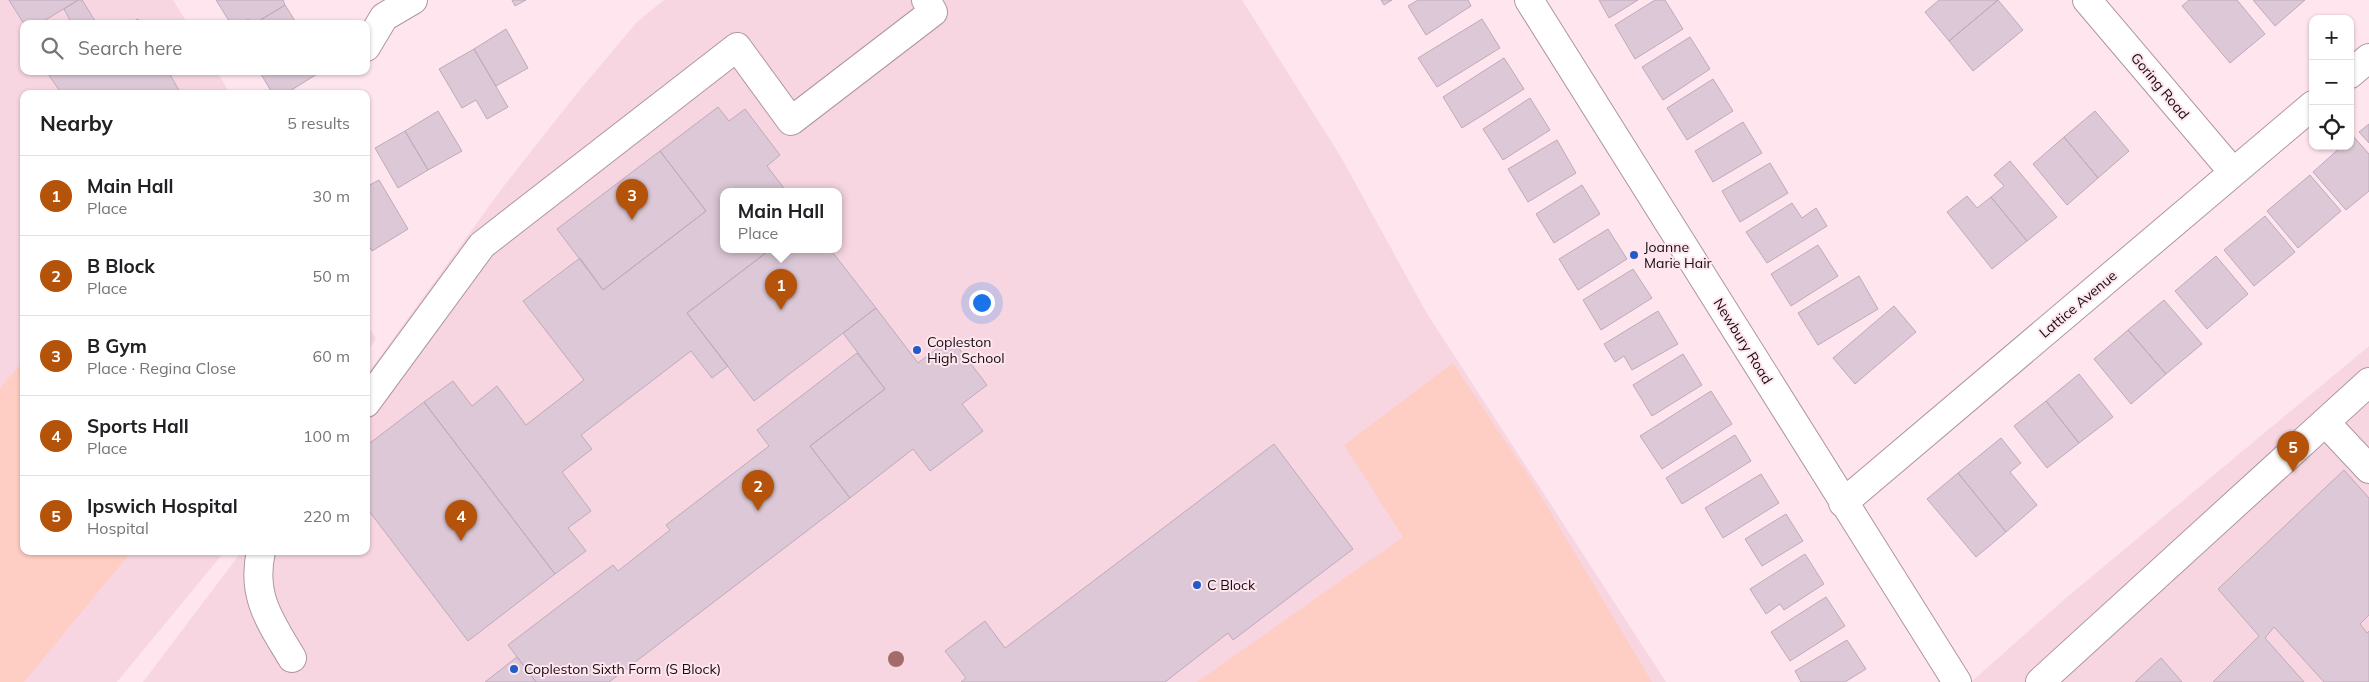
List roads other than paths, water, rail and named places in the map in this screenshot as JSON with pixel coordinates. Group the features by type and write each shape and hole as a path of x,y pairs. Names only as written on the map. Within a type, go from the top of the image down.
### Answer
{"street":[{"path":"370,36 380,9 413,0"},
{"path":"370,398 482,245 737,47 791,121 933,12 926,0"},
{"name":"Newbury Road","path":"1529,0 1957,682"},
{"name":"Goring Road","path":"2087,0 2233,172"},
{"path":"2354,71 2369,58"},
{"name":"Lattice Avenue","path":"1843,503 2309,108"},
{"path":"2040,682 2369,382"},
{"path":"2325,422 2369,469"},
{"path":"261,555 258,564 258,588 266,615 292,658"}],"place":[{"name":"B Gym","path":"632,220"},
{"name":"Joanne Marie Hair","path":"1634,255"},
{"name":"Main Hall","path":"781,310"},
{"name":"Copleston High School","path":"917,350"},
{"name":"Ipswich Hospital","path":"2293,472"},
{"name":"B Block","path":"758,511"},
{"name":"Sports Hall","path":"461,541"},
{"name":"C Block","path":"1197,585"},
{"name":"Copleston Sixth Form (S Block)","path":"514,669"}]}
